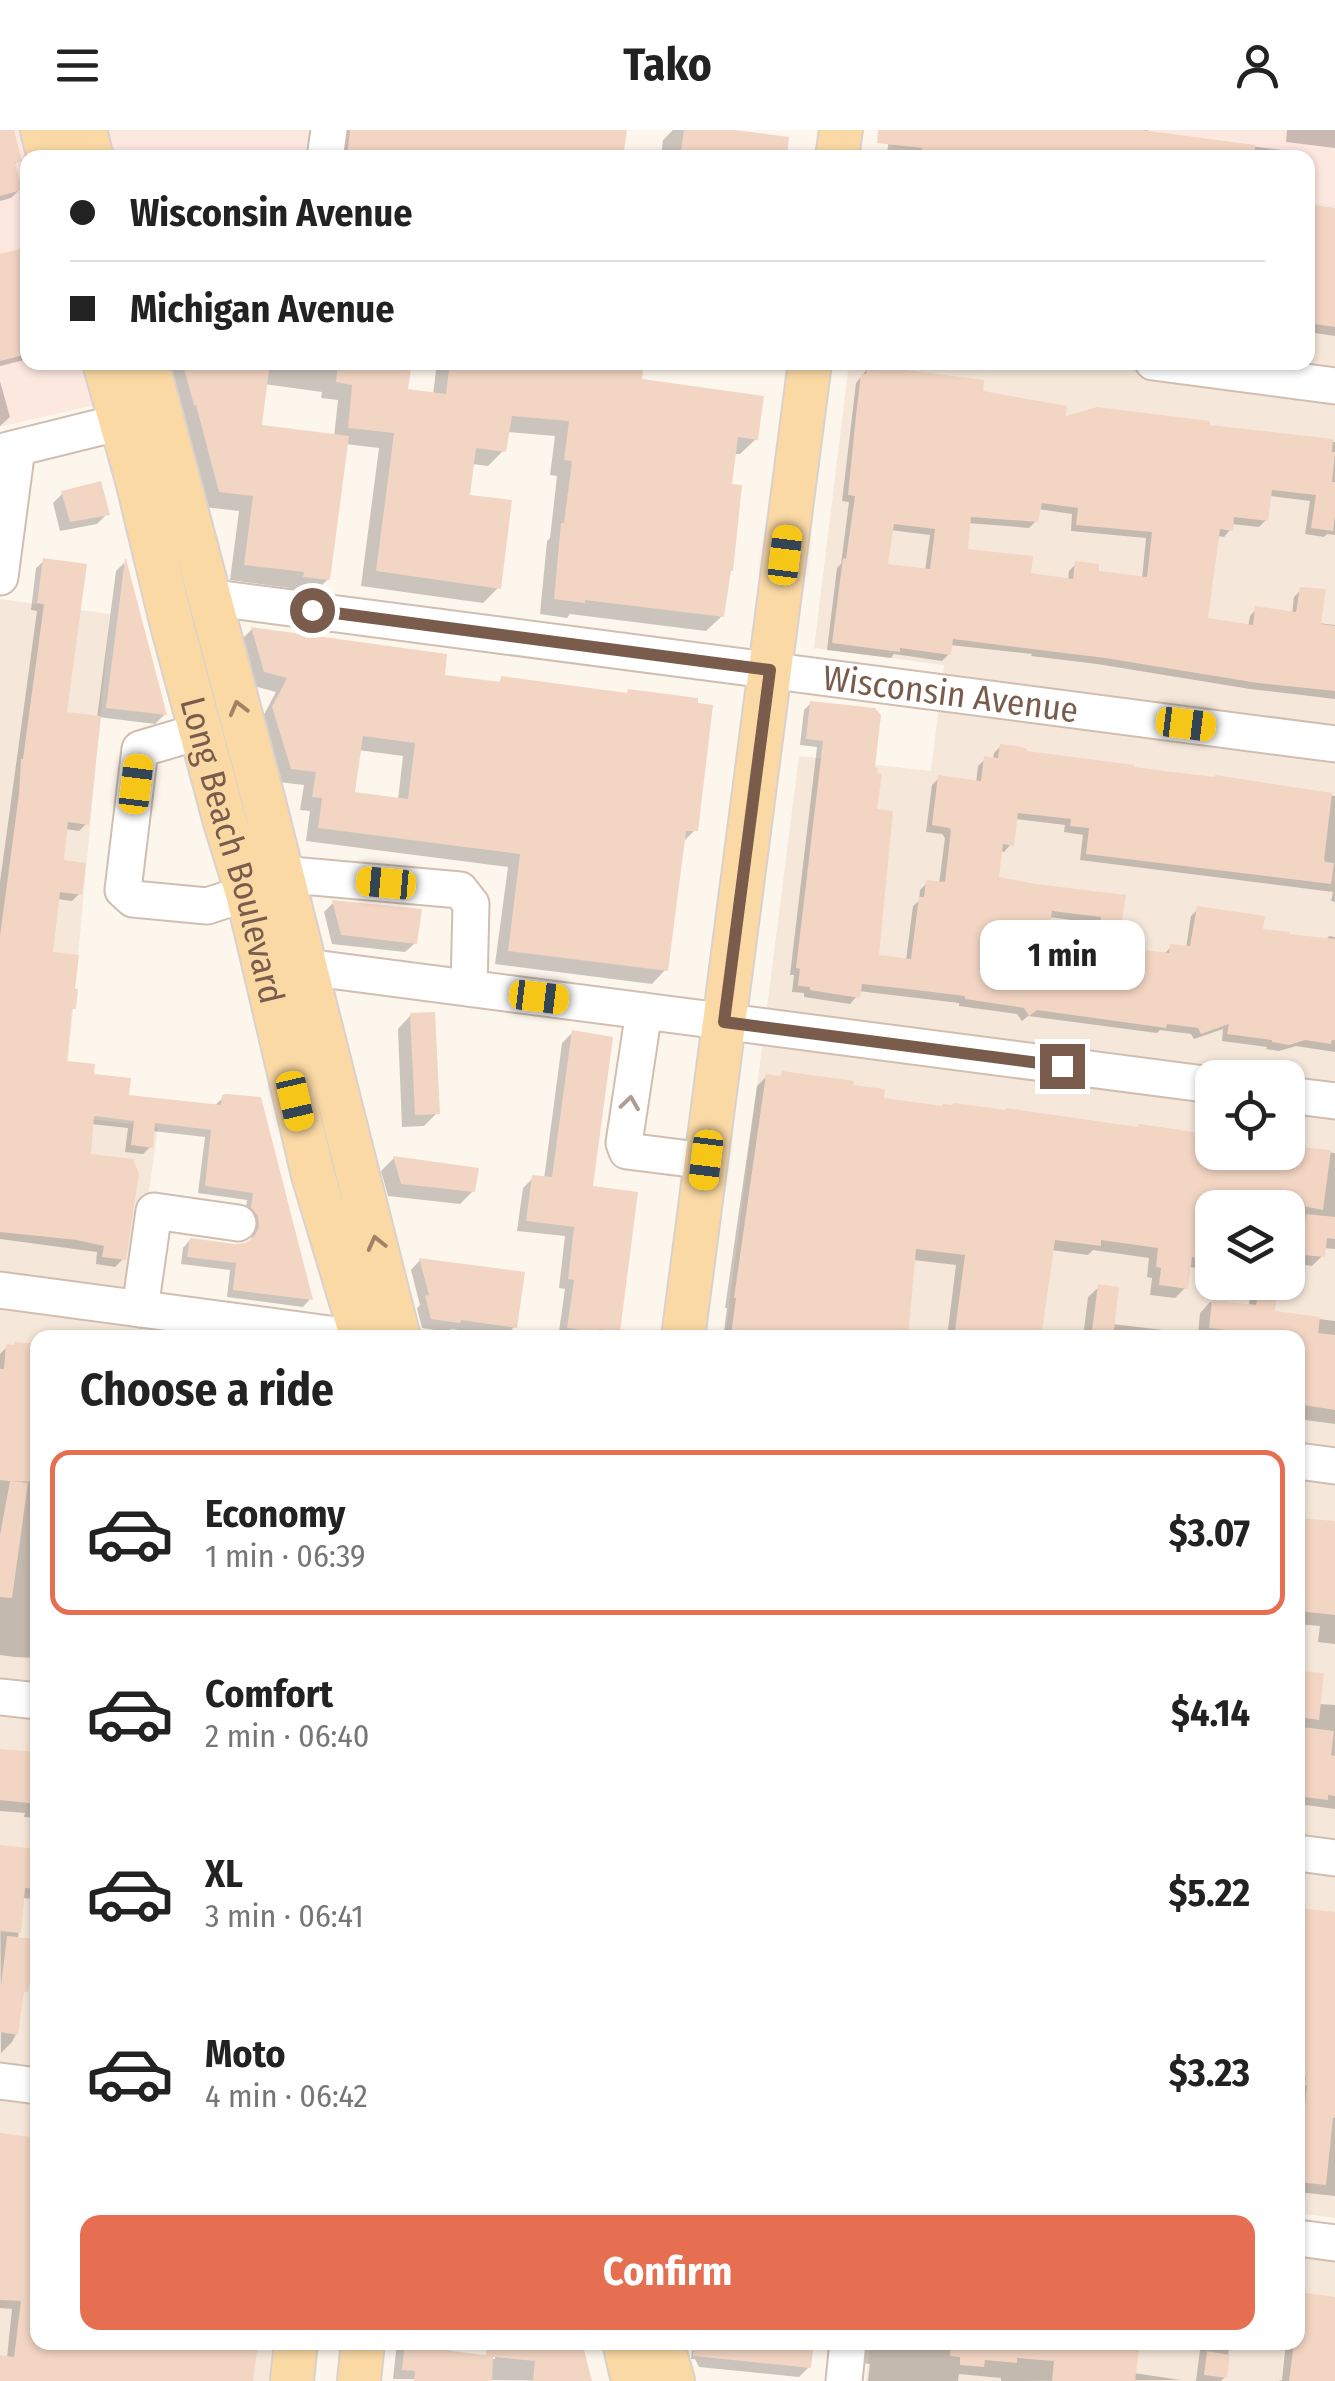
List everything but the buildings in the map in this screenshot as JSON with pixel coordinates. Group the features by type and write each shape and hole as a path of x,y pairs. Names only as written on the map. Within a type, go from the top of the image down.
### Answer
{"main road":[{"name":"Long Beach Boulevard","path":"106,370 201,731 264,884 306,967 397,1330"},
{"name":"Long Beach Boulevard","path":"149,370 264,802 264,884 313,1175 359,1330"},
{"path":"684,1330 809,370"},
{"path":"137,480 159,494 184,584 196,595 208,597"},
{"path":"292,2381 295,2350"},
{"path":"359,2381 363,2350"},
{"path":"626,2350 633,2381"},
{"path":"664,2350 672,2381"}],"street":[{"path":"1214,370 1335,386"},
{"path":"0,577 8,450 121,422"},
{"name":"Wisconsin Avenue","path":"208,597 1335,744"},
{"path":"201,731 140,748 123,890 133,899 207,906 264,884 460,890 472,904 469,988"},
{"path":"306,967 1195,1083"},
{"path":"644,1011 624,1143 627,1151 706,1160"},
{"path":"1305,1097 1335,1101"},
{"path":"140,1309 154,1212 238,1223"},
{"path":"0,1290 255,1330"},
{"path":"1305,1462 1335,1466"},
{"path":"0,1697 30,1700"},
{"path":"1305,1854 1335,1858"},
{"path":"0,2081 30,2085"},
{"path":"1305,2239 1335,2242"},
{"path":"844,2381 847,2350"}],"shaded area":[{"path":"0,130 539,130 537,150 20,150 20,370 93,370 102,403 0,427"},
{"path":"894,130 1335,130 1335,205 1315,202 1315,150 892,147"},
{"path":"1315,202 1335,205 1335,2218 1305,2214 1305,1330 726,1330 799,756 931,771 944,665 814,648 848,370 1315,370"},
{"path":"0,599 110,614 63,1116 158,1127 135,1291 0,1271"},
{"path":"0,1306 165,1330 30,1330 30,1683 0,1679"},
{"path":"0,1712 30,1716 30,2350 277,2350 274,2381 0,2381"},
{"path":"1305,2258 1335,2262 1335,2381 866,2381 869,2350 1305,2350"}],"route":[{"path":"312,610 770,670 724,1022 1062,1066"}]}
